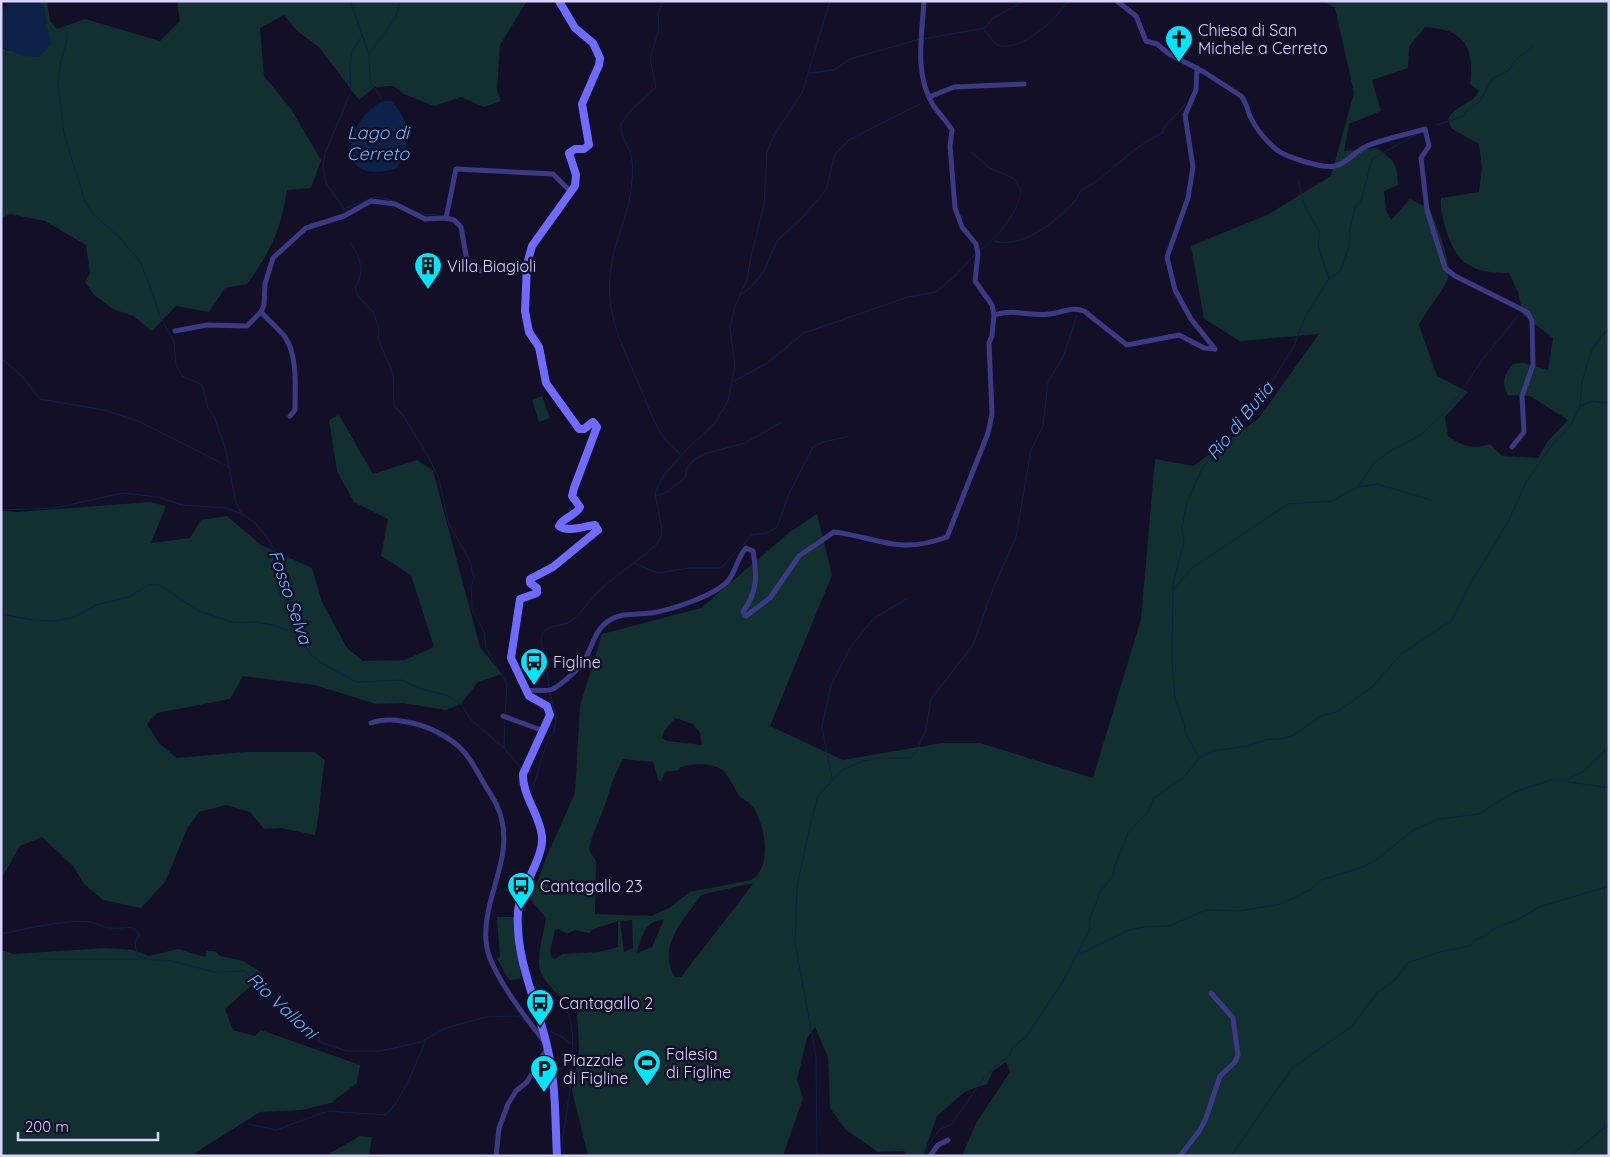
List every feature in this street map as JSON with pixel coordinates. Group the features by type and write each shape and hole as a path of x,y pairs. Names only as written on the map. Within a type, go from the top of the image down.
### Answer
{"street":[{"path":"547,706 530,697 511,658 520,599 537,593 537,588 530,582 533,576 553,567 598,530 596,524 562,529 559,526 561,521 579,511 580,507 572,496 597,427 593,422 584,429 579,428 546,383 539,347 529,332 525,317 527,265 535,241 575,186 576,175 569,153 575,149 584,149 589,145 582,104 599,66 600,58 593,43 575,28 559,1"},
{"path":"527,691 536,689 548,690 581,664 591,643 603,625 610,620 620,615 652,613 702,598 717,591 729,580 746,548 753,551 757,582 754,593 743,612 746,616 770,598 799,556 834,532 877,543 905,546 947,537 988,432 992,414 989,343 992,336 994,315 992,305 975,281 978,254 976,244 956,216 950,146 952,130 929,97 920,56 924,1"},
{"path":"1117,1 1136,16 1146,41 1157,44 1169,54 1197,68 1242,96 1252,121 1276,150 1292,158 1330,167 1337,166 1365,147 1389,138 1425,129 1429,146 1421,158 1425,200 1446,268 1456,276 1521,309 1532,321 1533,365 1522,396 1524,432 1512,447"},
{"path":"994,315 1018,311 1047,315 1077,308 1127,345 1179,335 1204,348 1215,350 1192,319 1175,290 1167,257 1188,198 1193,164 1185,116 1196,90 1197,68"},
{"path":"929,97 954,86 1024,84"},
{"path":"446,218 456,169 553,174 571,192"},
{"path":"175,331 207,325 247,326 261,312 264,305 268,270 273,258 306,228 344,216 371,201 395,204 425,219 446,218 454,220 461,227 467,261 474,268 481,271 527,265"},
{"path":"261,312 277,327 290,346 294,374 295,410 290,416"},
{"path":"548,690 547,706 550,715 523,774 542,837 540,849 524,887 518,912 524,974 548,1046 555,1103 557,1156"},
{"path":"506,717 544,731"},
{"path":"371,723 380,720 427,727 456,742 470,757 495,799 503,822 502,851 485,923 487,949 493,965 548,1046"},
{"path":"1180,1156 1191,1143 1206,1118 1220,1076 1236,1062 1238,1056 1233,1018 1210,994"},
{"path":"496,1156 499,1128 508,1104 516,1090 527,1082 548,1046"},
{"path":"930,1156 938,1145 948,1140"}],"green space":[{"path":"38,1 47,1 50,21 57,29 85,19 160,41 180,21 177,1 527,1 500,45 497,90 501,101 484,107 461,97 434,106 404,94 393,86 375,87 359,100 319,47 297,31 284,15 260,28 264,76 291,109 321,160 311,188 287,190 282,217 274,240 263,261 247,284 225,288 209,312 176,306 152,331 133,316 113,309 94,295 85,282 90,273 86,245 45,221 10,214 1,219 1,47 8,51 46,22 44,8"},
{"path":"1324,1 1609,1 1609,1156 962,1156 976,1123 1010,1072 1006,1062 993,1071 987,1084 966,1091 937,1116 923,1156 908,1156 904,1151 878,1152 846,1130 830,1108 828,1057 815,1027 807,1038 797,1080 803,1098 783,1156 588,1156 572,1090 579,1049 577,1010 548,984 540,971 539,954 546,918 531,900 546,858 575,793 580,706 602,634 701,608 791,531 817,514 832,575 770,726 843,760 942,743 980,743 1093,778 1141,619 1155,459 1193,466 1258,419 1319,334 1240,341 1204,319 1191,246 1267,215 1331,176 1354,93 1335,8","holes":["1425,27 1449,31 1464,42 1468,50 1471,71 1470,84 1479,91 1476,96 1451,114 1448,119 1452,129 1479,144 1482,167 1479,192 1441,198 1442,213 1450,242 1459,257 1464,262 1480,270 1509,273 1518,292 1523,315 1553,338 1548,370 1524,363 1513,364 1504,379 1508,395 1530,396 1568,420 1548,441 1538,458 1502,456 1490,444 1473,447 1448,436 1445,417 1468,392 1437,376 1419,325 1446,283 1448,276 1448,267 1440,236 1430,209 1410,199 1391,220 1386,210 1384,191 1398,185 1396,167 1388,156 1377,148 1344,151 1349,124 1381,111 1372,80 1408,68 1409,47","675,718 693,724 700,733 702,745 667,741 662,738 664,731","623,759 653,762 658,780 661,782 665,772 679,770 680,767 695,764 706,764 724,771 740,796 753,807 761,824 765,846 762,866 758,874 751,880 690,892 669,908 651,916 595,914 596,861 589,850 592,837","753,884 681,977 675,977 670,966 670,944 680,924 701,895","664,919 652,947 637,953 645,931 652,923","632,920 633,948 624,952 620,921","618,921 618,947 598,952 562,954 555,959 552,958 550,952 555,930 559,929 567,934 575,930 589,933 594,929"]},
{"path":"542,396 550,418 539,422 532,400"},
{"path":"339,415 373,474 417,460 433,471 480,647 502,674 478,682 461,704 446,710 403,703 376,704 315,685 243,676 230,699 157,713 147,724 159,743 177,758 245,752 314,752 325,760 315,835 281,828 264,829 250,812 226,805 199,812 187,829 165,882 141,908 103,900 84,884 73,866 42,837 20,846 1,879 1,511 18,512 150,502 166,506 151,543 190,538 201,520 227,516 261,545 312,568 322,602 347,648 363,661 405,660 434,647 411,575 381,556 388,519 354,502 337,471 329,420"},
{"path":"497,917 517,917 521,979 509,980 497,959 500,956"},
{"path":"106,948 133,950 149,956 178,949 205,957 207,951 215,951 220,956 243,961 264,974 225,1009 233,1030 255,1036 261,1030 360,1065 357,1083 331,1103 302,1110 260,1112 195,1153 201,1156 1,1156 1,950 14,954"},
{"path":"360,1136 372,1137 369,1156 325,1156"}],"water":[{"path":"10,1 38,1 44,8 51,45 39,57 24,56 1,47 1,11"},
{"name":"Lago di Cerreto","path":"383,101 391,101 403,117 406,125 407,141 402,159 397,168 377,172 362,169 354,162 351,150 352,137 359,123 369,111"}],"waterway":[{"path":"350,1 369,55 370,81 383,101"},
{"path":"369,54 396,17 400,1"},
{"path":"663,1 658,13 659,29 650,59 656,87 633,109 621,124 622,134 631,156 632,175 629,202 611,268 610,301 616,330 651,415 666,440 681,454"},
{"path":"549,688 541,639 544,631 550,627 571,621 607,584 657,544 662,530 655,493 664,475 687,449 715,423 728,401 735,366 730,327 735,306 747,280 764,205 767,152 774,135 802,93 830,1"},
{"path":"923,39 985,28 992,19 1024,1"},
{"path":"984,30 997,45 1017,44 1047,25 1068,1"},
{"name":"Fosso Selva","path":"66,31 68,36 61,61 58,84 64,134 85,201 95,216 120,238 141,263 161,318 174,342 176,364 182,376 202,385 208,408 214,416 226,451 229,467"},
{"path":"363,34 352,52 350,65 351,92 325,153 323,168 326,183 344,209 375,197 388,199 422,214 438,215"},
{"path":"810,73 834,70 850,59 920,39"},
{"name":"Rio di Butia","path":"1437,125 1464,116 1466,111 1480,101 1492,79 1509,70 1516,59 1533,47"},
{"path":"741,295 753,285 764,271 777,241 802,218 826,190 835,154 849,140 920,104"},
{"path":"994,241 1005,243 1027,237 1038,232 1059,217 1076,200 1083,189 1097,181 1136,149 1162,133 1185,104"},
{"name":"Rio di Butia","path":"1199,757 1185,733 1185,726 1175,699 1172,660 1173,584 1184,542 1182,527 1187,502 1203,467 1234,427 1262,398 1294,346 1306,315 1329,279 1341,270 1349,247 1350,229 1355,207 1361,201 1372,159 1417,134"},
{"path":"971,152 990,168 1015,179 1021,190 1017,206 1006,224 979,251"},
{"path":"1298,181 1305,206 1320,233 1318,245 1329,279"},
{"path":"351,244 359,260 361,271 355,287 357,295 373,312 378,326 379,341 393,374 394,406 403,415 429,458 439,479 448,522 470,561 474,579 471,586 472,609 484,632 486,648 507,684 505,716"},
{"path":"734,381 766,364 804,333 908,297 936,292 956,275 976,253"},
{"path":"817,1156 816,1056 795,943 797,886 818,796 842,770 863,761 879,758 910,758 916,752 926,729 931,699 973,645 993,589 1016,537 1031,450 1043,426 1048,382 1063,357 1077,315"},
{"path":"1174,589 1192,568 1288,504 1332,501 1358,487 1374,463 1390,451 1419,436 1438,419 1459,395 1482,360 1518,316"},
{"path":"925,1156 928,1145 940,1129 951,1125 985,1076 1010,1055 1012,1048 1026,1037 1063,981 1090,929 1089,921 1101,890 1113,876 1115,865 1128,833 1148,812 1154,798 1183,778 1199,758 1213,751 1248,746 1268,739 1281,739 1294,735 1321,716 1337,712 1373,686 1400,655 1452,620 1470,584 1508,522 1526,482 1553,444 1571,425 1580,406 1582,381 1592,350 1604,333 1609,330"},
{"name":"Fosso Selva","path":"1,358 22,376 40,399 104,410 138,421 229,467 236,503 242,514"},
{"path":"1581,406 1591,401 1609,403"},
{"path":"656,496 667,492 685,478 687,468 694,460 704,454 745,443 780,423"},
{"path":"633,563 658,573 689,568 721,568 752,535 767,533 777,527 788,496 813,447 823,442 847,437"},
{"path":"1359,487 1377,484 1431,500"},
{"name":"Fosso Selva","path":"1,510 55,508 123,493 158,497 182,505 226,508 242,514 255,523 271,543 285,574 302,636 308,651 318,661 356,682 402,680 418,688 446,695 461,704 471,720 504,748 521,768"},
{"path":"1,614 33,620 55,621 74,617 96,605 129,597 148,585 159,585 197,610 234,623 255,622 273,625 302,636"},
{"path":"832,778 822,727 831,685 850,648 873,619 908,598"},
{"path":"531,794 547,742 554,732 556,720 550,692"},
{"path":"504,748 505,720"},
{"path":"1567,780 1584,771 1609,747"},
{"path":"1080,954 1129,930 1169,926 1206,910 1239,911 1281,904 1312,889 1321,880 1363,867 1376,860 1412,831 1439,819 1479,814 1514,792 1551,780 1567,780 1609,788"},
{"name":"Fosso Selva","path":"527,781 531,791"},
{"path":"532,881 525,908 522,937 527,965 533,978 542,989 567,1011 571,1024 573,1047 572,1071 563,1136 563,1156"},
{"path":"1231,1156 1292,1068 1351,1027 1378,992 1395,980 1408,963 1439,952 1470,946 1476,939 1484,937 1493,929 1517,920 1539,907 1609,886"},
{"path":"1,934 46,925 81,921 109,928 127,927 134,929 139,935 135,942 137,956 142,958"},
{"name":"Rio Valloni","path":"39,959 144,959 172,961 214,972 245,971 271,996 280,1000 301,1029 322,1043 347,1051 380,1051 421,1042 446,1028 486,1017 516,1016 525,1020"},
{"name":"Rio Valloni","path":"547,1030 563,1037 571,1044"},
{"path":"248,1124 276,1130 328,1111 385,1115 403,1091 426,1040"},
{"path":"1570,1156 1609,1124"}],"place":[{"name":"Chiesa di San Michele a Cerreto","path":"1179,63"},
{"name":"Villa Biagioli","path":"428,290"},
{"name":"Figline","path":"534,686"},
{"name":"Cantagallo 23","path":"521,910"},
{"name":"Cantagallo 2","path":"540,1027"},
{"name":"Falesia di Figline","path":"647,1087"},
{"name":"Piazzale di Figline","path":"544,1093"}]}
